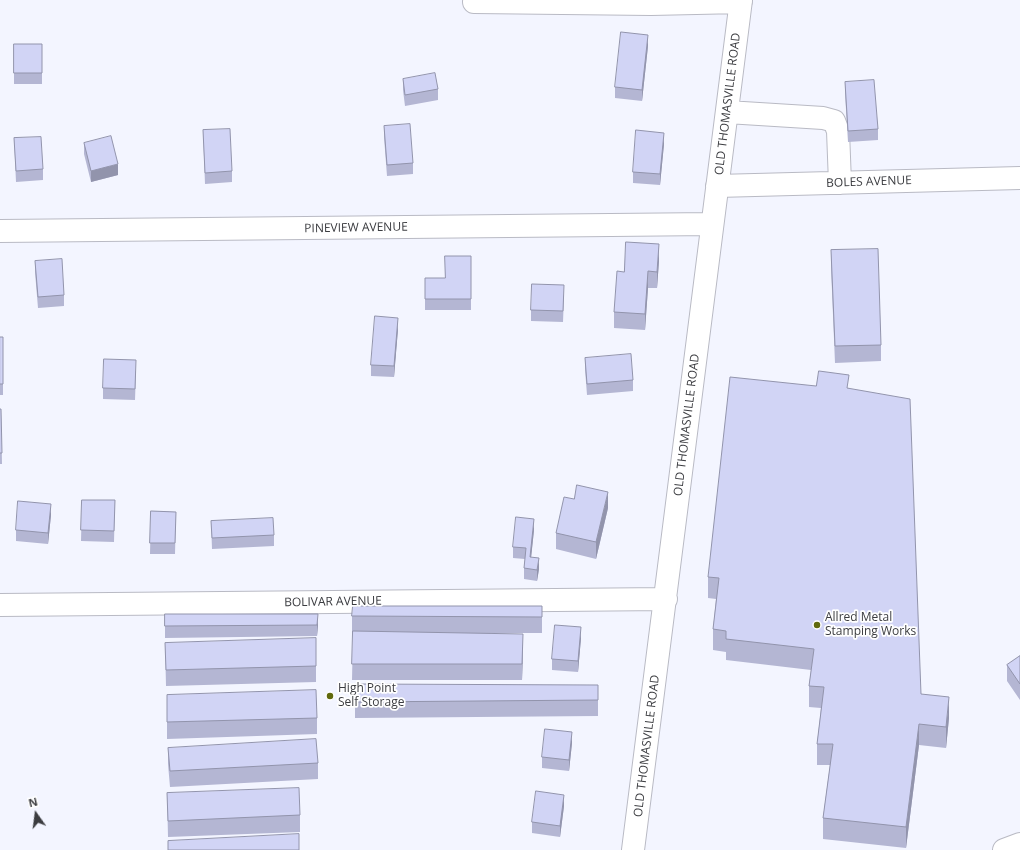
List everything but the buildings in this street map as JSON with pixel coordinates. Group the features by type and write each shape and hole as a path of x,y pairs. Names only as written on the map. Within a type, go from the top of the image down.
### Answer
{"street":[{"path":"474,2 650,4 741,1"},
{"name":"OLD THOMASVILLE ROAD","path":"634,850 741,1"},
{"path":"727,112 823,118 834,121 838,131 840,183"},
{"name":"BOLES AVENUE","path":"717,186 1020,178"},
{"name":"PINEVIEW AVENUE","path":"0,231 712,224"},
{"name":"BOLIVAR AVENUE","path":"0,605 666,599"},
{"path":"1004,850 1020,844"}],"place":[{"name":"Allred Metal Stamping Works","path":"817,625"},
{"name":"High Point Self Storage","path":"330,696"}]}
